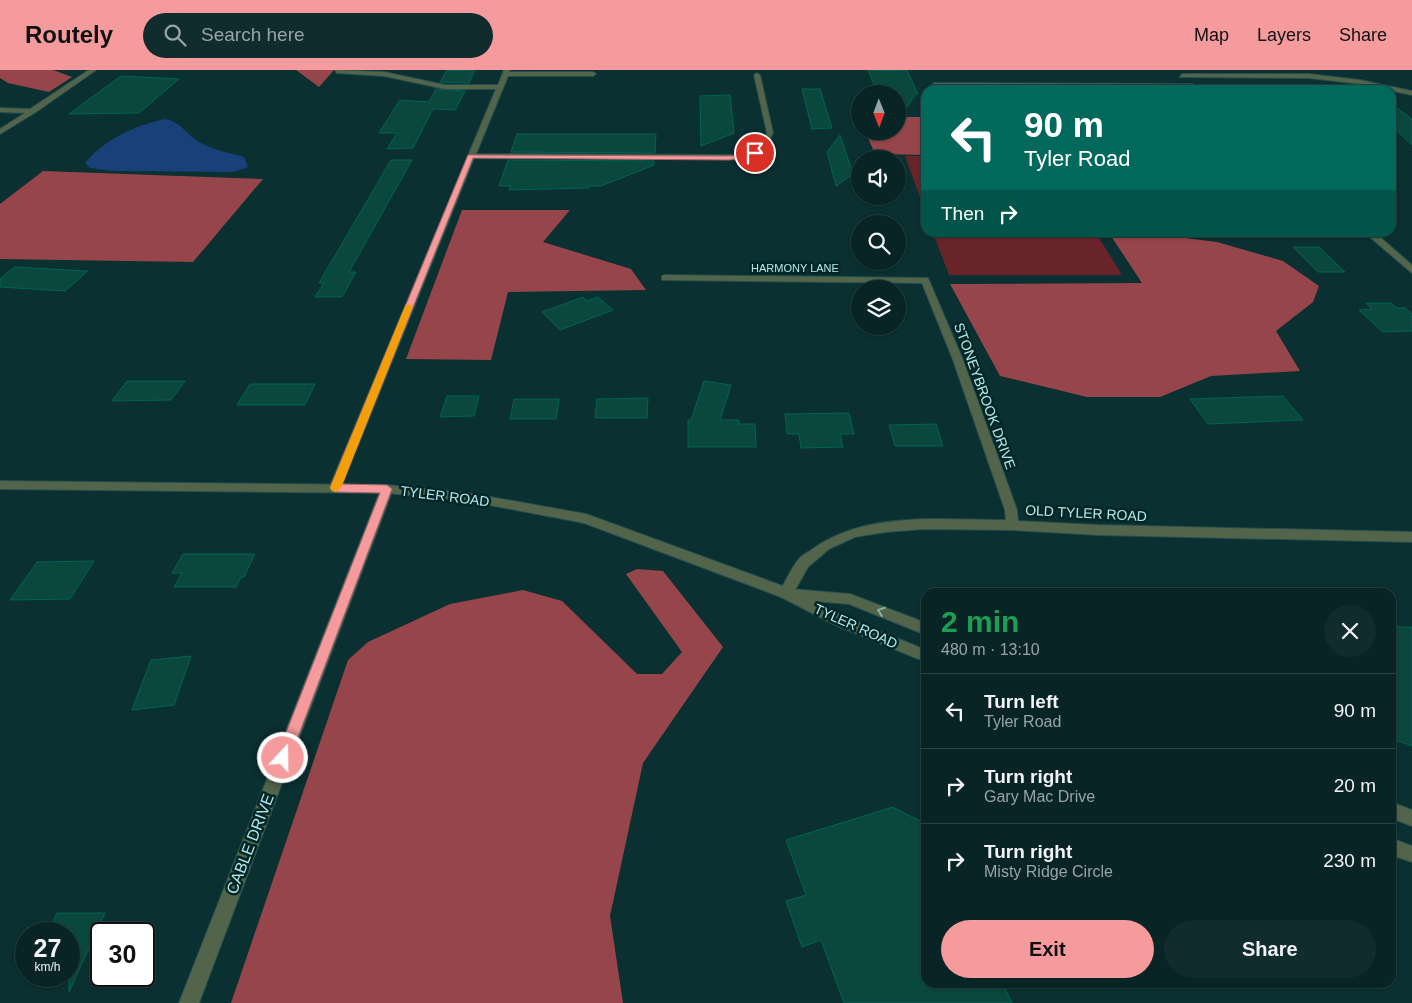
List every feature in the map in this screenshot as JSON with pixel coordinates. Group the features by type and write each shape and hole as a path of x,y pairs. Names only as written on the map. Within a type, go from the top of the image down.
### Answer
{"street":[{"path":"0,132 93,70"},
{"path":"1175,70 1192,85"},
{"path":"337,71 384,74 445,87 499,87"},
{"path":"335,488 506,72 593,74"},
{"path":"470,156 744,157 764,148 770,133 757,75"},
{"path":"1182,76 1309,76 1374,85"},
{"path":"934,84 999,85"},
{"path":"1396,90 1412,93"},
{"path":"0,110 34,111"},
{"path":"1374,237 1412,270"},
{"name":"HARMONY LANE","path":"665,278 925,280"},
{"name":"STONEYBROOK DRIVE","path":"925,280 961,369 1011,510 1012,525"},
{"name":"TYLER ROAD","path":"0,485 387,489 468,497 586,519 786,593 840,621 921,654"},
{"name":"CABLE DRIVE","path":"189,1003 387,489"},
{"name":"OLD TYLER ROAD","path":"786,593 803,563 826,546 853,534 886,527 924,524 1012,525 1098,530 1412,537"},
{"name":"TYLER ROAD","path":"786,593 850,599 921,627"},
{"path":"1396,812 1412,818"},
{"path":"1396,848 1412,854"}],"shaded area":[{"path":"0,70 53,70 72,77 49,92 8,83 0,78"},
{"path":"296,70 334,70 319,87"},
{"path":"906,117 921,117 921,155 906,155 906,150 873,150 869,140 906,140"},
{"path":"906,156 921,156 921,200"},
{"path":"43,171 263,179 193,262 0,259 0,204"},
{"path":"462,210 570,210 543,242 631,269 646,290 508,292 491,360 406,359"},
{"path":"935,237 1098,237 1122,275 949,275"},
{"path":"1112,237 1183,237 1217,242 1283,261 1319,286 1313,302 1276,331 1300,371 1211,376 1160,397 1087,397 1000,376 950,284 1142,283"},
{"path":"637,569 663,571 723,647 643,763 610,916 623,1003 231,1003 348,660 368,642 450,604 523,590 562,601 637,674 662,674 682,652 626,574"}],"water":[{"path":"165,119 176,123 196,140 206,145 244,157 248,167 234,172 113,171 90,168 85,163 93,154 121,134 142,125"}],"building":[{"path":"447,70 475,70 469,83 440,82"},
{"path":"868,70 907,70 918,94 916,94 906,108 906,85 874,85"},
{"path":"121,76 179,79 139,113 69,114"},
{"path":"436,89 465,91 455,110 433,109 413,148 387,149 397,133 379,133 400,100 429,102"},
{"path":"802,89 820,89 832,128 812,129"},
{"path":"730,95 734,133 701,146 700,96"},
{"path":"1396,108 1412,119 1412,145 1396,130"},
{"path":"517,134 656,134 655,153 511,152"},
{"path":"840,135 851,168 851,175 836,186 827,152"},
{"path":"391,160 412,160 349,272 356,272 342,297 315,297 324,283 319,283"},
{"path":"508,160 654,161 654,165 601,186 509,190 511,186 499,186"},
{"path":"1293,247 1319,247 1345,272 1318,272"},
{"path":"14,267 88,271 65,291 0,287 0,279"},
{"path":"583,297 587,301 598,297 613,310 560,330 542,312"},
{"path":"1366,303 1391,303 1397,308 1405,308 1412,314 1412,331 1383,332 1359,310 1372,309"},
{"path":"127,381 185,381 171,400 112,401"},
{"path":"704,381 731,385 720,420 739,420 739,424 755,424 756,447 688,447 688,420 691,420"},
{"path":"250,384 315,384 305,405 237,405"},
{"path":"447,396 479,396 474,416 440,417"},
{"path":"1283,396 1303,420 1208,424 1190,399"},
{"path":"648,398 647,418 595,418 597,399"},
{"path":"514,399 559,399 556,419 510,419"},
{"path":"849,413 854,434 840,434 843,447 801,448 799,434 787,434 785,414"},
{"path":"936,424 943,446 895,446 889,425"},
{"path":"183,554 255,554 244,577 241,577 236,587 174,587 182,573 172,573"},
{"path":"94,561 70,599 10,600 37,562"},
{"path":"1396,627 1412,627 1412,746 1396,740"},
{"path":"191,656 174,705 132,710 151,660"},
{"path":"893,807 921,821 921,988 1005,988 1012,1003 844,1003 821,940 802,947 786,901 806,895 786,840"},
{"path":"57,913 105,913 101,922 90,922 90,946 80,968 80,922 53,922"}],"slow traffic":[{"path":"335,488 409,306"}],"route":[{"path":"283,758 387,489 335,488 470,156 728,158 744,157 755,153"}]}
